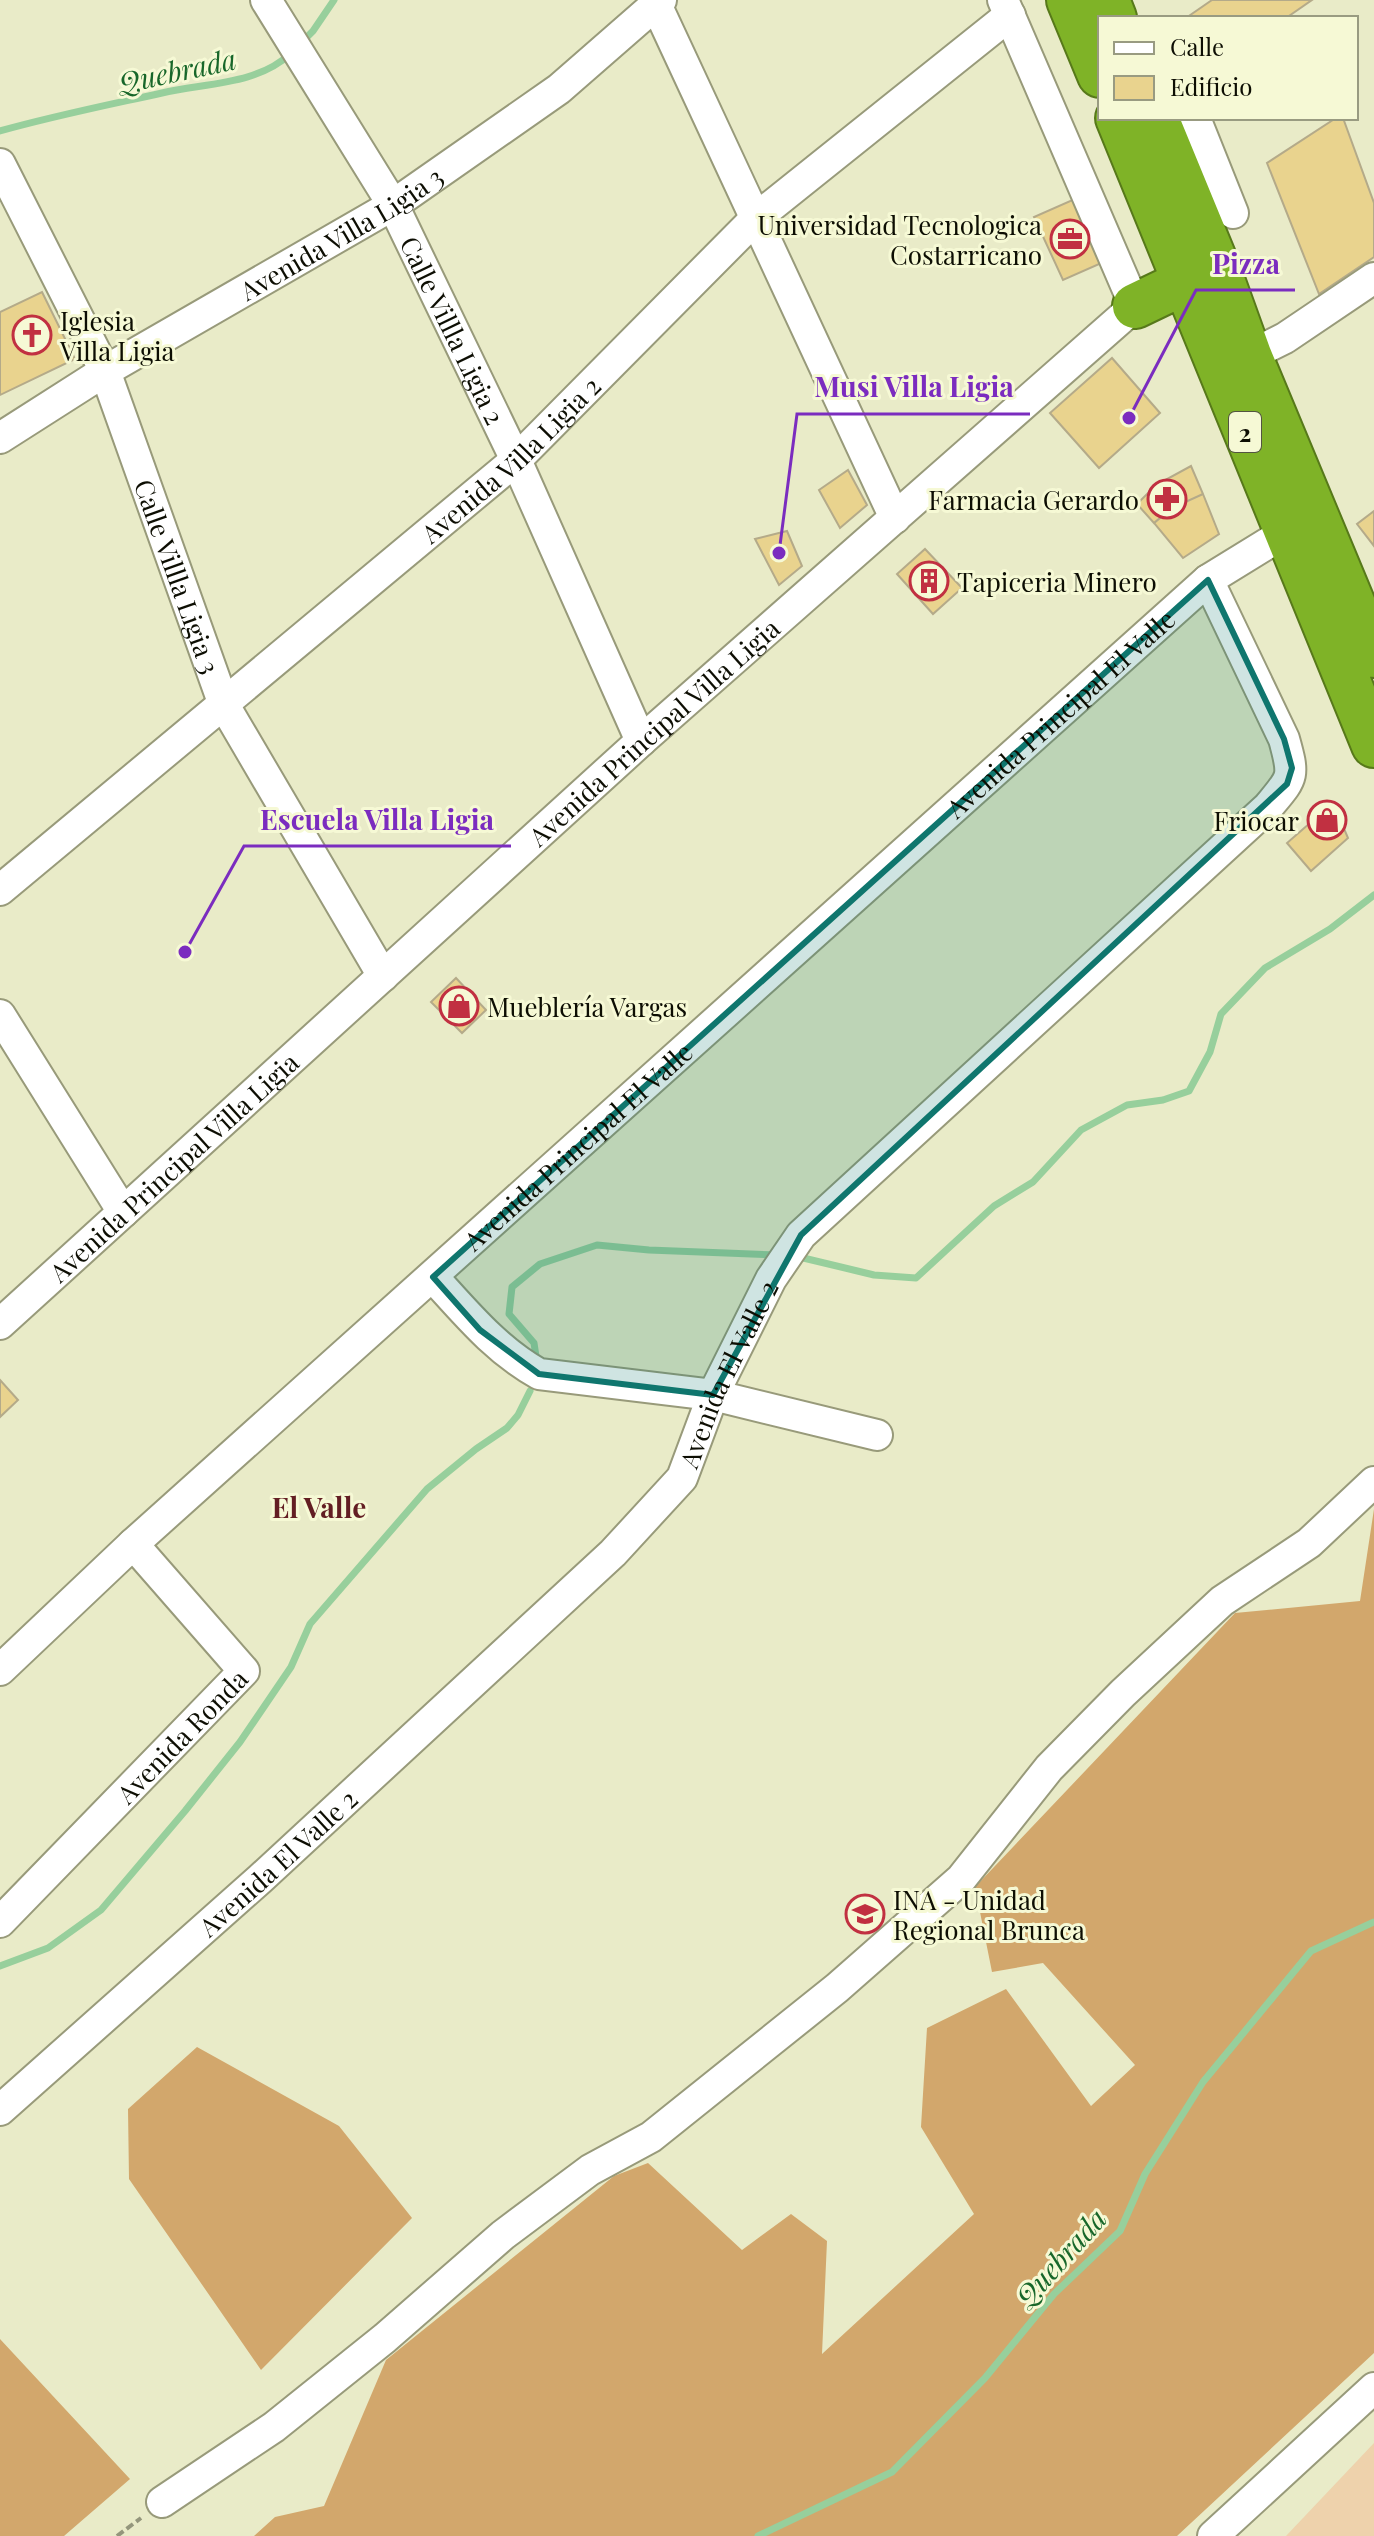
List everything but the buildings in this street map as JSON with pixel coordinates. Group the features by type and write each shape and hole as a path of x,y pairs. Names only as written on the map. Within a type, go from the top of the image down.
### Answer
{"highway":[{"path":"1069,0 1098,70"},
{"name":"2","path":"1119,120 1202,274"},
{"name":"2","path":"1157,120 1202,274 1234,363 1301,524 1374,745"},
{"path":"1135,306 1202,274"},
{"name":"2","path":"1301,524 1374,655"}],"street":[{"name":"Calle Villla Ligia 2","path":"266,0 393,205 516,460 641,741"},
{"name":"Avenida Villa Ligia 3","path":"0,438 105,371 393,205 559,89 657,1"},
{"path":"657,1 895,518"},
{"path":"1006,8 1135,306"},
{"name":"Avenida Villa Ligia 2","path":"0,890 516,460 755,219 1006,8"},
{"path":"1196,120 1233,213"},
{"name":"Calle Villla Ligia 3","path":"0,164 105,371 224,705 383,976"},
{"path":"1234,363 1285,338 1374,278"},
{"name":"Avenida Principal Villa Ligia","path":"0,1324 641,741 1135,306"},
{"name":"Avenida Principal El Valle","path":"0,1670 133,1544 1208,580 1301,524"},
{"name":"Avenida El Valle 2","path":"0,2110 260,1879 613,1553 682,1478 713,1395 778,1270 801,1235 1268,807 1287,784 1292,768 1284,739 1208,580"},
{"path":"0,1015 123,1212"},
{"path":"433,1277 480,1330 521,1364 539,1374 713,1395 877,1435"},
{"path":"162,2502 274,2427 385,2338 503,2235 590,2170 651,2137 837,1988 961,1879 1049,1768 1123,1693 1222,1601 1309,1543 1374,1482"},
{"name":"Avenida Ronda","path":"0,1922 244,1671 133,1544"},
{"path":"1213,2536 1374,2388"}],"highlighted area":[{"path":"1208,580 1284,739 1292,768 1287,784 801,1235 713,1395 539,1374 480,1330 433,1277"}],"shaded area":[{"path":"1374,1509 1374,2353 1177,2536 254,2536 275,2517 324,2506 386,2360 614,2176 648,2163 742,2250 791,2214 827,2241 822,2354 974,2214 921,2127 927,2028 1006,1989 1091,2106 1135,2065 1043,1963 992,1972 975,1887 1235,1613 1360,1601"},
{"path":"197,2047 339,2126 412,2218 261,2370 129,2179 128,2109"},
{"path":"0,2339 130,2479 64,2536 0,2536"},
{"path":"1374,2443 1374,2536 1286,2536"}],"waterway":[{"name":"Quebrada","path":"302,42 334,0"},
{"name":"Quebrada","path":"0,131 246,77 262,72 290,54"},
{"path":"795,1256 874,1275 916,1278 994,1206 1033,1182 1081,1130 1127,1105 1163,1100 1189,1091 1210,1052 1221,1014 1265,968 1330,929 1374,895"},
{"path":"537,1363 534,1343 509,1314 512,1287 540,1264 597,1245 778,1255"},
{"path":"0,1966 48,1948 101,1910 240,1742 291,1667 310,1624 427,1489 507,1428 518,1415 530,1391"},
{"name":"Quebrada","path":"758,2536 892,2472 985,2378 1054,2294 1120,2231 1145,2174 1203,2082 1311,1951 1374,1922"}],"place":[{"name":"Universidad Tecnologica Costarricano","path":"1070,239"},
{"name":"Iglesia Villa Ligia","path":"32,335"},
{"name":"Pizza","path":"1129,418"},
{"name":"Farmacia Gerardo","path":"1167,499"},
{"name":"Musi Villa Ligia","path":"779,553"},
{"name":"Tapiceria Minero","path":"929,581"},
{"name":"Friocar","path":"1327,820"},
{"name":"Escuela Villa Ligia","path":"185,952"},
{"name":"Mueblería Vargas","path":"459,1006"},
{"name":"INA - Unidad Regional Brunca","path":"865,1914"}],"district":[{"name":"El Valle","path":"319,1506"}]}
